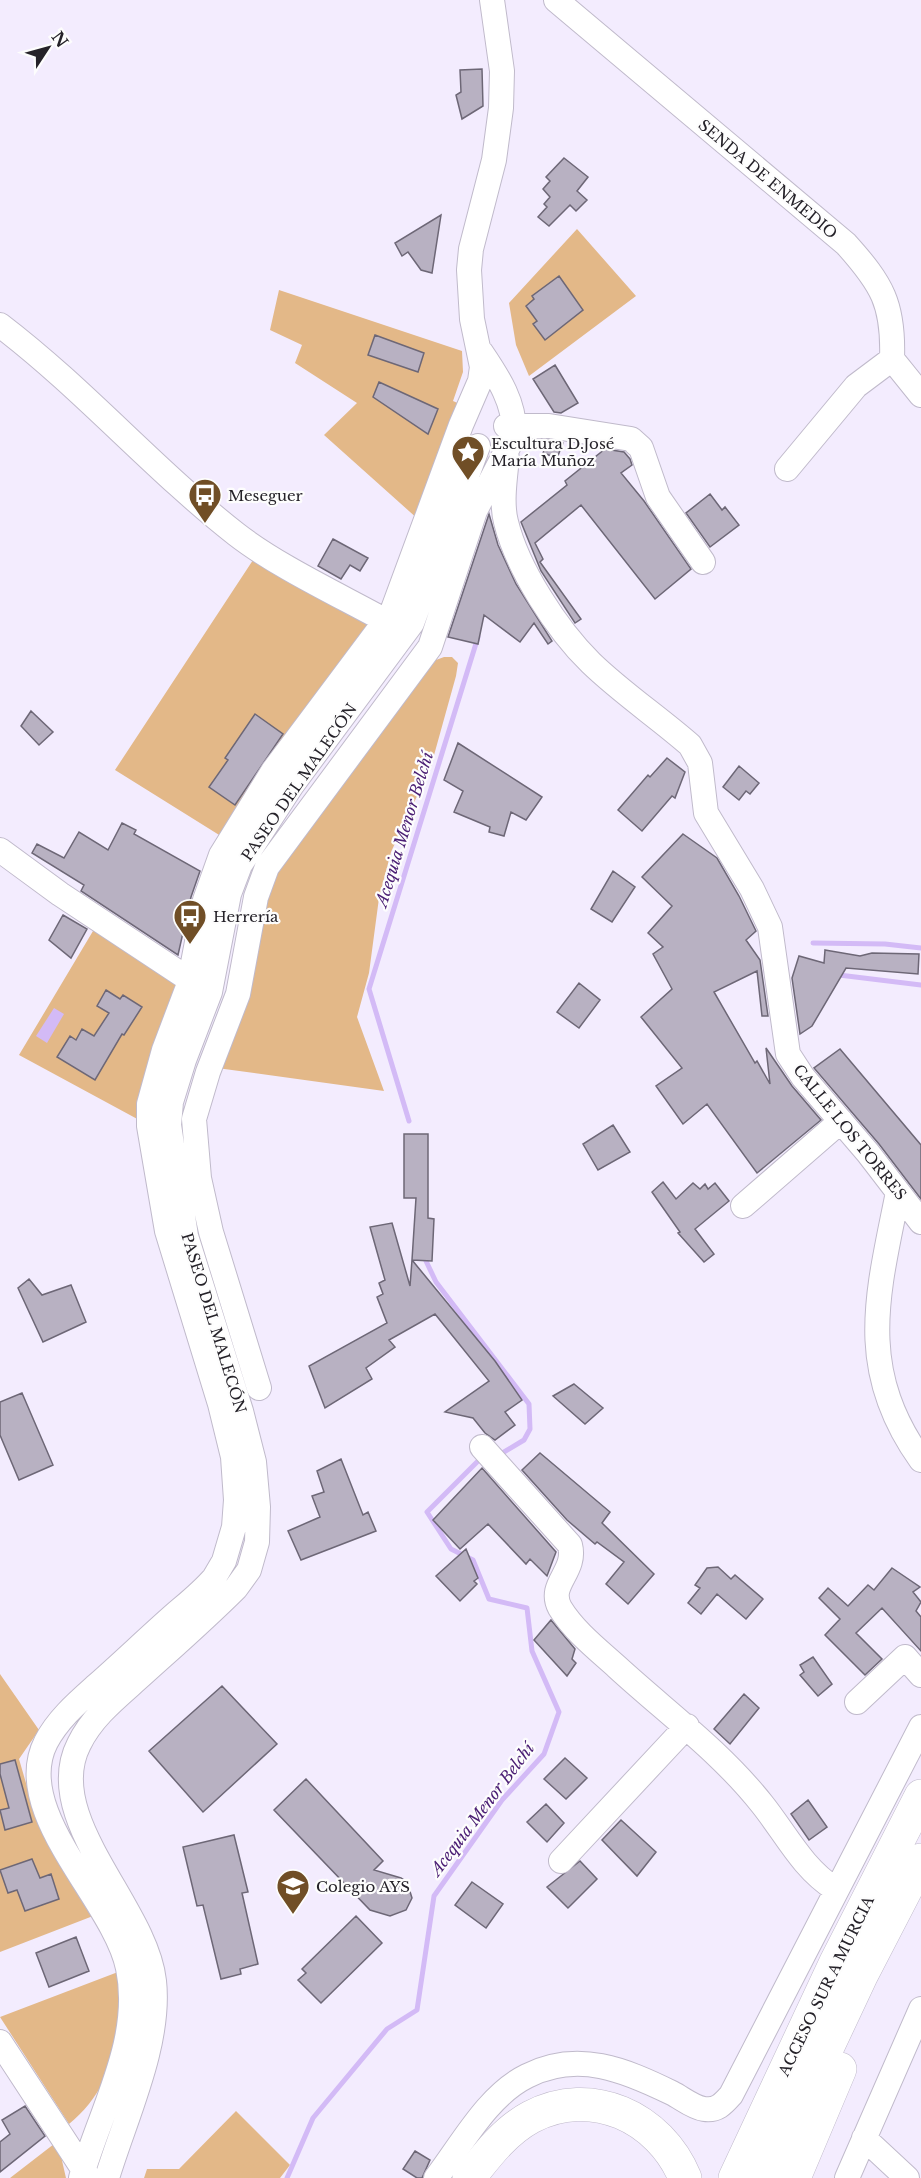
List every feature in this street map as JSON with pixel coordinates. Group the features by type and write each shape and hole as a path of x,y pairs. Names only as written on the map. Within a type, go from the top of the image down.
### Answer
{"highway":[{"name":"ACCESO SUR A MURCIA","path":"735,2178 836,1962 921,1796"},
{"name":"ACCESO SUR A MURCIA","path":"766,2178 861,1976 921,1860"},
{"path":"794,2178 898,1943 921,1879"},
{"path":"469,2178 494,2147 529,2118 558,2107 583,2104 617,2110 647,2126 671,2151 685,2178"}],"street":[{"path":"83,2171 124,2049 130,2015 128,1967 115,1930 50,1823 41,1797 39,1761 51,1733 73,1707 214,1578 224,1562 234,1527 236,1500 231,1445 166,1231 148,1119 156,1077 190,980 209,885 226,844 273,771 386,621 396,602 461,425 480,381 482,367 472,319 469,270 471,249 494,160 501,108 500,44 492,0"},
{"name":"SENDA DE ENMEDIO","path":"556,0 846,244 870,271 888,302 893,334 892,359"},
{"path":"0,326 70,383 155,466 238,536 386,621"},
{"path":"259,1388 211,1232 199,1178 194,1119 208,1072 238,994 256,897 267,867 430,647 475,511 510,433 503,387 478,346"},
{"path":"787,469 856,386 892,359 921,395"},
{"path":"480,381 495,400 510,433"},
{"path":"510,433 549,426 631,438 641,448 658,497 703,562"},
{"name":"CALLE LOS TORRES","path":"510,433 505,485 505,520 515,548 532,583 565,633 590,662 690,745 700,762 706,813 752,889 770,927 788,1054 803,1077 921,1222"},
{"name":"PASEO DEL MALECÓN","path":"107,2178 150,2041 156,1998 154,1980 142,1935 78,1817 71,1788 72,1765 78,1744 101,1713 244,1579 252,1561 258,1534 257,1497 248,1434 182,1220 169,1125 171,1102 210,992 229,894 240,865 292,785 412,623 478,446"},
{"path":"475,511 482,505 491,506 505,520"},
{"path":"0,850 60,894 190,980"},
{"path":"743,1206 841,1121"},
{"path":"898,1192 881,1280 877,1355 889,1405 921,1460"},
{"path":"482,1447 570,1545 572,1558 556,1593 560,1607 569,1621 637,1685 687,1726 744,1783 807,1866 836,1889"},
{"path":"857,1702 905,1657 921,1675"},
{"path":"561,1861 687,1726"},
{"path":"436,2178 497,2098 527,2076 548,2068 574,2063 601,2064 632,2073 694,2106 715,2109 723,2105 921,1727"},
{"path":"848,2178 921,2009"},
{"path":"0,2042 83,2171"},
{"path":"48,2114 62,2125 75,2127 98,2109 111,2087"},
{"path":"864,2138 907,2178"}],"shaded area":[{"path":"577,229 636,296 529,376 516,345 509,303"},
{"path":"279,290 462,351 463,372 453,401 462,405 419,520 324,435 357,403 295,363 302,345 270,330"},
{"path":"255,557 367,623 365,634 224,838 115,770"},
{"path":"452,657 458,663 456,676 431,766 391,852 379,898 369,973 357,1017 384,1091 217,1068 274,869 436,660"},
{"path":"96,926 181,983 141,1121 19,1055"},
{"path":"54,1008 64,1014 47,1043 36,1036"},
{"path":"0,1674 39,1730 19,1759 37,1821 93,1916 0,1952"},
{"path":"118,1972 117,2035 107,2074 98,2092 69,2124 0,2017"},
{"path":"236,2111 290,2165 280,2178 144,2178 147,2169 179,2169"},
{"path":"54,2144 60,2152 66,2178 10,2178"}],"building":[{"path":"482,69 483,106 462,119 456,95 461,92 460,70"},
{"path":"564,158 588,177 577,191 587,200 576,211 570,205 549,226 538,217 547,207 544,204 550,197 543,189 550,181 546,177"},
{"path":"441,215 432,273 421,270 408,252 402,256 395,243"},
{"path":"559,276 583,310 545,340 533,324 537,321 526,306 534,299 532,296"},
{"path":"375,335 424,353 418,372 368,355"},
{"path":"555,365 578,403 561,413 554,412 533,379"},
{"path":"379,382 438,409 428,434 373,397"},
{"path":"548,440 563,443 557,458 543,453"},
{"path":"605,449 624,452 630,459 632,465 621,473 644,501 691,569 655,599 581,505 535,543 543,559 540,562 581,619 575,623 541,571 521,522 567,485 565,481"},
{"path":"710,494 722,510 725,507 739,525 710,547 686,513"},
{"path":"489,514 498,545 516,584 552,641 548,644 534,623 520,642 484,615 478,644 448,637"},
{"path":"333,539 368,558 360,571 350,565 341,579 318,566"},
{"path":"31,711 53,732 39,745 21,726"},
{"path":"255,714 283,734 235,805 209,787 228,760 225,758"},
{"path":"458,743 542,797 526,820 511,812 504,836 489,832 490,827 454,812 463,791 444,780"},
{"path":"667,758 685,772 675,798 672,796 642,831 618,810 648,775 650,777"},
{"path":"739,766 759,783 750,794 746,791 739,800 723,787"},
{"path":"122,823 136,830 134,834 200,871 191,897 178,955 81,891 84,885 32,853 37,844 64,858 79,832 108,850"},
{"path":"683,834 717,858 756,931 746,940 760,960 768,1016 762,1016 757,971 714,992 755,1063 757,1061 770,1084 766,1048 792,1086 821,1120 757,1173 707,1104 683,1124 656,1086 682,1068 641,1017 672,989 653,954 663,947 648,933 672,906 642,877"},
{"path":"613,871 635,887 612,922 591,909"},
{"path":"63,915 87,929 71,958 49,940"},
{"path":"825,950 860,956 872,953 919,954 918,974 846,968 812,1026 800,1034 792,978 799,956 824,963"},
{"path":"579,983 600,1000 579,1028 557,1012"},
{"path":"106,990 120,999 123,995 142,1007 124,1035 122,1034 95,1080 57,1057 70,1036 76,1040 82,1029 94,1036 109,1013 97,1006"},
{"path":"840,1049 921,1145 921,1199 879,1144 814,1068"},
{"path":"613,1125 630,1152 598,1170 583,1144"},
{"path":"404,1134 428,1134 428,1218 434,1219 432,1261 412,1260 416,1198 404,1198"},
{"path":"663,1182 676,1199 693,1183 700,1189 705,1184 708,1189 715,1183 729,1201 695,1229 714,1254 704,1262 678,1233 680,1232 652,1192"},
{"path":"392,1223 410,1286 412,1260 495,1361 522,1400 505,1412 515,1425 495,1440 485,1433 473,1418 445,1412 489,1381 435,1314 389,1340 395,1347 366,1368 372,1379 325,1408 309,1366 387,1323 377,1297 383,1294 379,1283 385,1280 370,1227"},
{"path":"29,1279 42,1295 71,1285 86,1322 43,1342 18,1288"},
{"path":"574,1384 603,1408 585,1424 553,1396"},
{"path":"22,1393 53,1465 19,1480 0,1435 0,1402"},
{"path":"540,1453 610,1512 602,1523 654,1574 628,1604 606,1584 624,1562 597,1542 595,1544 567,1520 522,1470"},
{"path":"341,1459 363,1515 368,1512 376,1531 301,1560 288,1531 320,1517 312,1496 324,1492 317,1471"},
{"path":"482,1468 556,1552 547,1576 530,1559 526,1564 488,1524 460,1549 433,1520"},
{"path":"466,1549 478,1578 474,1581 477,1584 460,1601 436,1576"},
{"path":"718,1567 731,1579 735,1575 763,1599 746,1619 717,1594 701,1614 688,1603 700,1588 695,1585 707,1568"},
{"path":"892,1568 920,1587 913,1592 921,1602 916,1611 921,1617 921,1651 882,1608 856,1633 882,1659 865,1675 825,1635 840,1619 819,1598 828,1588 848,1606 868,1585 874,1590"},
{"path":"551,1620 575,1649 572,1659 576,1663 567,1676 534,1640"},
{"path":"813,1657 832,1684 818,1696 800,1675 804,1672 800,1665"},
{"path":"222,1686 277,1744 203,1812 149,1751"},
{"path":"744,1694 759,1708 730,1744 714,1729"},
{"path":"565,1758 587,1778 566,1799 544,1779"},
{"path":"15,1760 32,1822 5,1830 0,1810 9,1808 0,1774 0,1764"},
{"path":"306,1779 383,1861 374,1870 407,1882 412,1898 406,1910 390,1916 370,1910 274,1810"},
{"path":"808,1800 827,1827 809,1840 791,1814"},
{"path":"546,1804 564,1823 547,1842 527,1822"},
{"path":"621,1820 656,1852 637,1876 602,1840"},
{"path":"234,1835 248,1892 242,1893 258,1964 240,1969 241,1974 221,1979 203,1905 197,1906 183,1847"},
{"path":"32,1859 40,1878 51,1874 59,1899 25,1911 17,1890 8,1893 0,1870"},
{"path":"580,1861 597,1879 568,1908 547,1887"},
{"path":"472,1882 503,1904 486,1928 455,1905"},
{"path":"356,1916 382,1943 321,2003 298,1980 306,1973 302,1969"},
{"path":"76,1937 89,1971 49,1987 36,1953"},
{"path":"25,2106 45,2136 0,2172 0,2142 10,2134 2,2120"},
{"path":"415,2151 430,2160 422,2178 417,2178 403,2169"}],"waterway":[{"name":"Acequia Menor Belchí","path":"409,1121 369,989 478,637"},
{"path":"813,943 885,944 921,948"},
{"path":"839,975 921,985"},
{"name":"Acequia Menor Belchí","path":"426,1261 436,1282 529,1404 530,1429 524,1440 499,1455"},
{"name":"Acequia Menor Belchí","path":"287,2178 313,2118 387,2029 417,2010 434,1896 502,1800 544,1754 559,1712 532,1651 527,1608 489,1599 473,1560 451,1549 427,1512 483,1456"}],"place":[{"name":"Escultura D.José María Muñoz","path":"468,481"},
{"name":"Meseguer","path":"205,524"},
{"name":"Herrería","path":"190,945"},
{"name":"Colegio AYS","path":"293,1915"}]}
